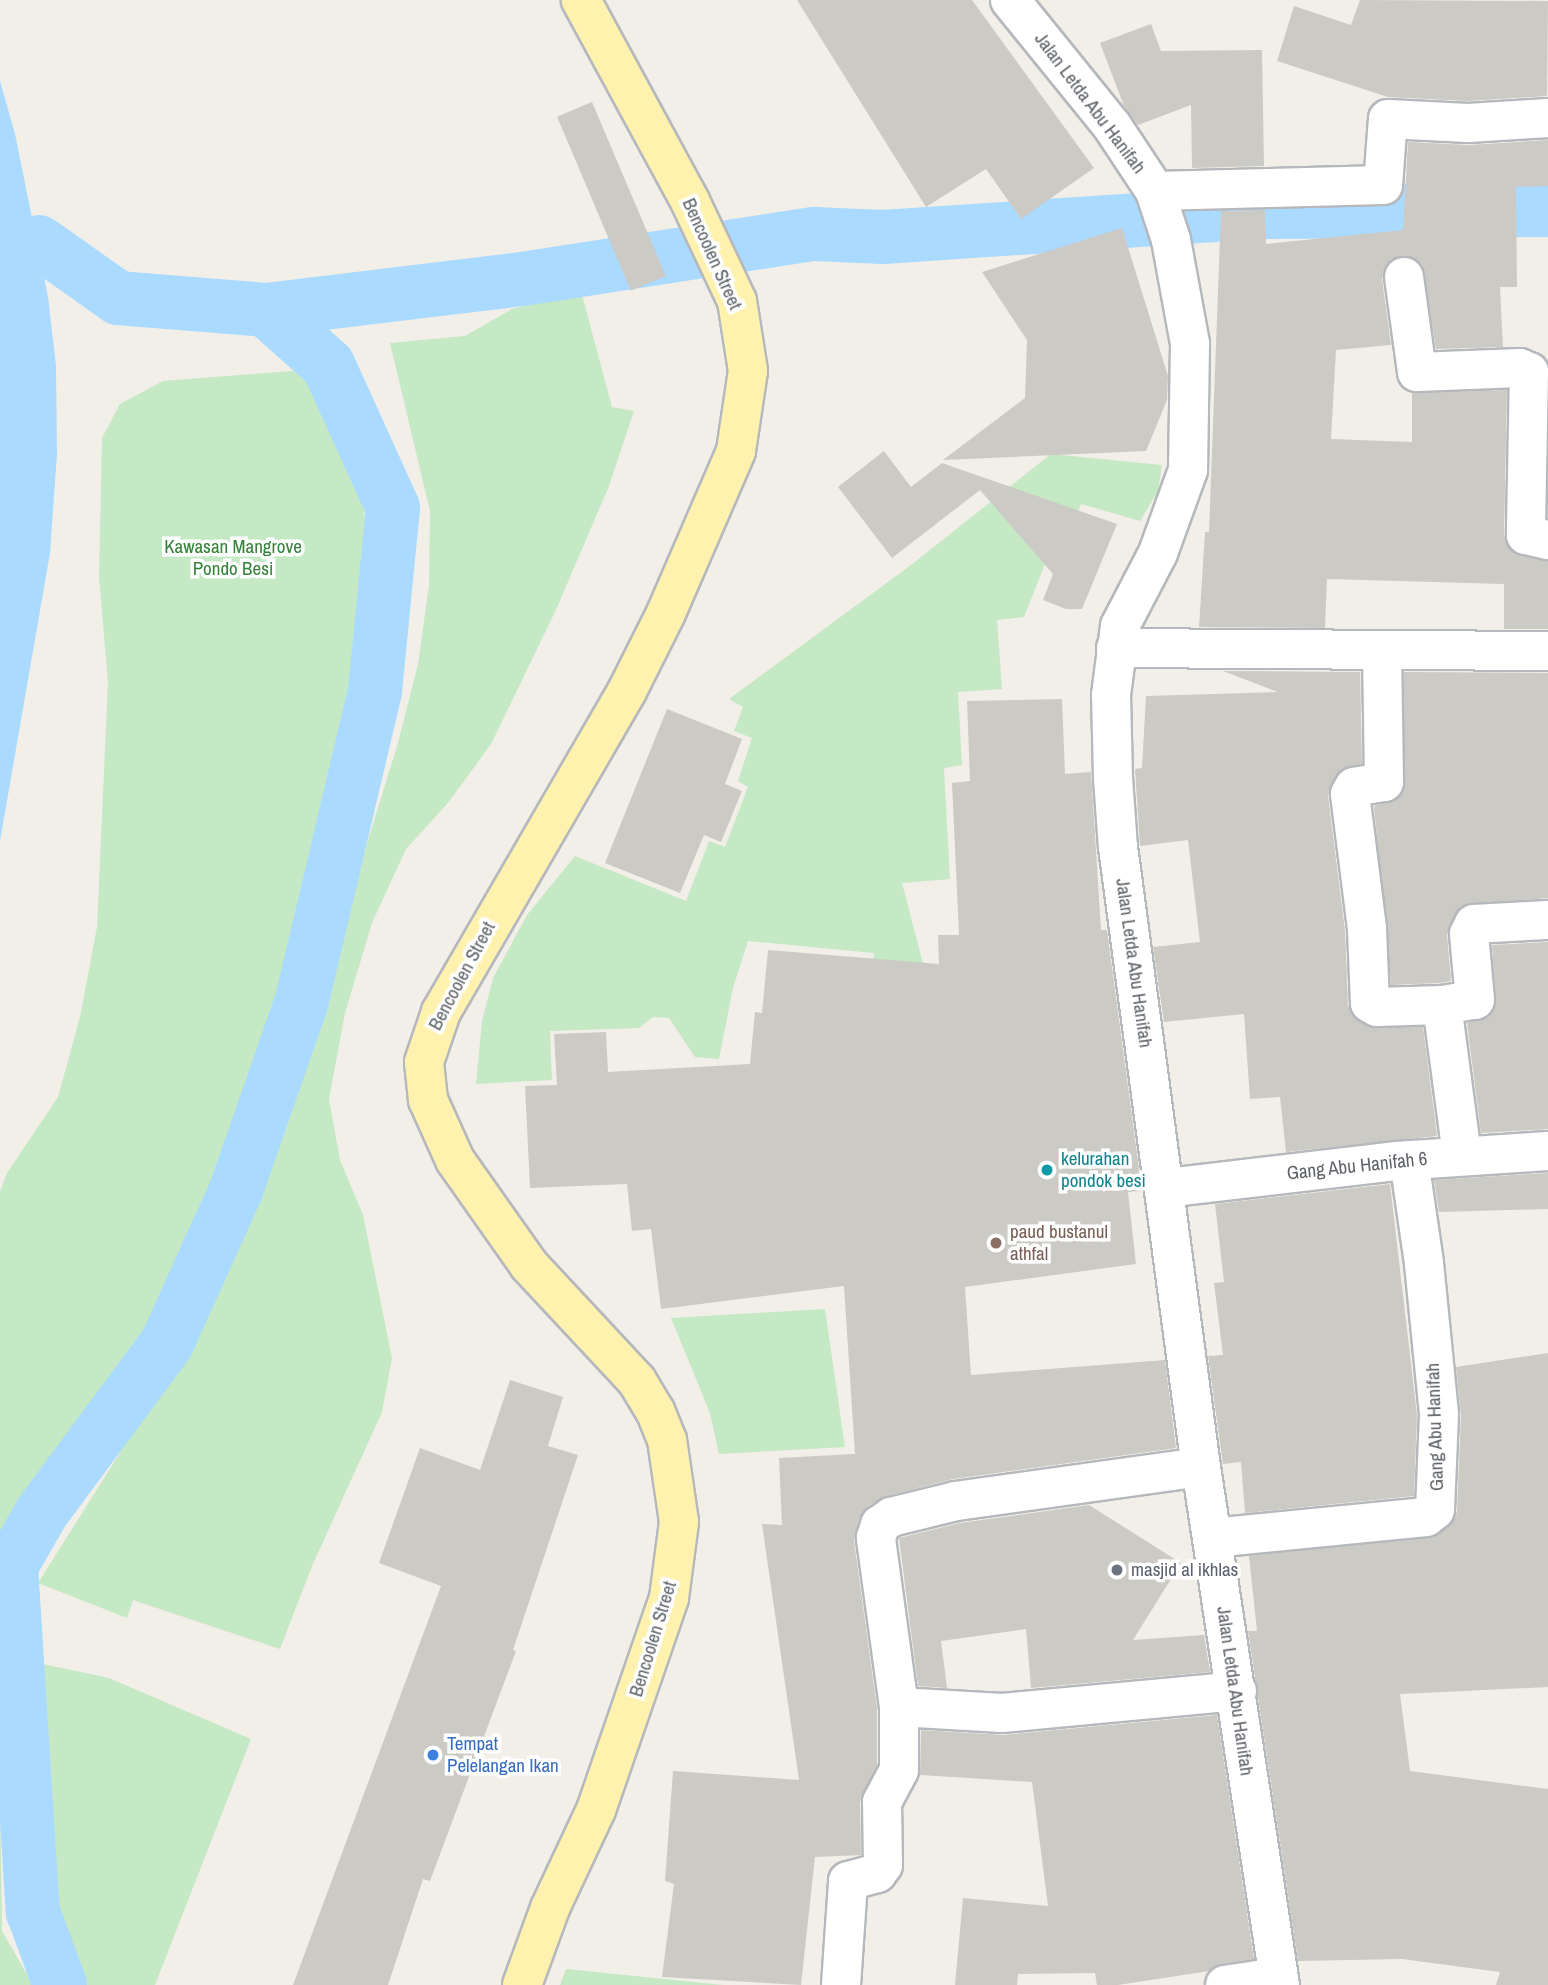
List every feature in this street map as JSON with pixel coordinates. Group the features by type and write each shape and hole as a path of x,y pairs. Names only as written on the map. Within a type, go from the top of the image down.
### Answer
{"main road":[{"name":"Bencoolen Street","path":"522,1985 550,1908 596,1810 665,1610 679,1522 667,1440 655,1411 637,1381 529,1265 455,1160 428,1100 424,1062 433,1026 627,691 724,482 742,426 748,371 737,301 690,201 581,0"}],"street":[{"name":"Jalan Letda Abu Hanifah","path":"1010,0 1112,126 1158,197 1171,240 1189,344 1192,392 1188,470 1158,552 1120,626 1116,648 1111,695 1118,847 1167,1188 1201,1467 1279,1981"},
{"path":"1158,197 1383,185 1388,119 1468,124 1548,118"},
{"path":"1405,277 1418,372 1520,368 1529,372 1526,535 1548,540"},
{"path":"1116,648 1382,652 1548,651"},
{"path":"1382,652 1384,782 1354,787 1350,794 1367,929 1370,1003 1377,1007 1443,1005 1475,1000 1469,934 1474,924 1548,920"},
{"path":"1443,1005 1462,1155"},
{"name":"Gang Abu Hanifah 6","path":"1167,1188 1409,1160 1548,1151"},
{"name":"Gang Abu Hanifah","path":"1212,1538 1426,1517 1435,1510 1439,1413 1424,1263 1409,1160"},
{"path":"841,1985 848,1881 877,1873 883,1865 882,1802 899,1770 899,1707 876,1538 880,1525 891,1517 956,1501 1201,1467"},
{"path":"899,1707 1002,1713 1237,1691"},
{"path":"1225,1985 1279,1981"}],"green space":[{"path":"581,291 612,407 634,411 609,486 555,612 491,744 448,803 406,849 372,923 345,1013 329,1099 340,1160 363,1215 392,1358 382,1412 312,1566 280,1649 133,1600 127,1618 38,1583 213,1305 255,1205 398,743 418,664 429,585 430,511 390,343 465,336 512,309"},
{"name":"Kawasan Mangrove Pondo Besi","path":"293,371 309,381 335,413 362,471 367,560 347,731 280,1018 247,1128 158,1322 117,1387 73,1444 39,1479 4,1547 0,1544 0,1192 7,1173 58,1097 80,1017 97,927 108,682 99,578 102,438 120,404 163,381"},
{"path":"1051,454 1162,465 1158,491 1140,521 1081,504 1066,544 1054,541 1024,617 997,620 1002,689 958,692 962,765 944,768 950,879 902,883 927,979 868,1016 874,953 748,941 733,988 719,1059 695,1057 669,1018 653,1017 639,1028 550,1031 552,1080 476,1084 482,1021 493,978 527,915 575,856 686,901 709,841 725,847 748,787 738,781 752,738 734,731 743,707 729,699 911,565"},
{"path":"825,1309 845,1447 719,1454 710,1413 671,1318"},
{"path":"43,1664 109,1678 251,1739 155,1985 77,1985 74,1979 54,1910 43,1828"},
{"path":"0,1794 2,1931 33,1985 0,1985"},
{"path":"566,1969 723,1985 560,1985"}],"water":[{"path":"0,81 15,134 48,297 56,366 57,454 50,553 0,841"}],"building":[{"path":"797,0 972,0 1094,168 1021,219 986,169 926,207"},
{"path":"1360,0 1548,1 1547,96 1468,101 1388,97 1277,61 1294,6 1351,25"},
{"path":"1151,24 1161,51 1262,50 1264,166 1192,168 1191,105 1138,125 1124,106 1100,43"},
{"path":"592,102 666,276 631,291 557,117"},
{"path":"1548,140 1548,186 1516,187 1517,287 1500,287 1503,347 1436,349 1422,264 1412,257 1391,259 1382,279 1391,345 1336,350 1331,439 1412,442 1412,393 1507,390 1504,535 1513,552 1548,561 1548,629 1504,629 1504,584 1327,579 1325,628 1199,627 1205,532 1209,532 1221,211 1265,210 1266,244 1403,230 1408,142 1469,145"},
{"path":"1122,228 1168,376 1167,400 1146,451 943,460 1025,398 1027,340 982,272"},
{"path":"884,451 911,487 942,463 1117,524 1082,609 1066,609 1043,600 1053,574 980,490 892,558 838,487"},
{"path":"1223,671 1360,672 1362,764 1341,769 1328,796 1345,931 1348,1005 1352,1015 1367,1026 1423,1027 1437,1136 1286,1152 1280,1097 1250,1099 1244,1014 1164,1022 1153,947 1200,942 1188,840 1140,846 1135,769 1142,768 1146,696 1278,692"},
{"path":"1404,672 1548,673 1548,898 1461,906 1447,935 1451,981 1391,985 1374,806 1396,800 1404,791"},
{"path":"1062,699 1065,774 1091,772 1101,930 1107,930 1142,1191 1128,1192 1136,1264 965,1287 971,1375 1165,1360 1176,1448 953,1479 886,1496 867,1507 859,1519 854,1541 877,1708 877,1765 860,1802 861,1855 815,1857 801,1985 662,1977 674,1884 665,1881 673,1771 799,1780 762,1524 782,1525 779,1458 855,1454 844,1286 661,1309 651,1229 632,1231 627,1184 530,1188 525,1086 557,1085 554,1034 606,1032 608,1072 750,1064 755,1012 762,1013 768,950 939,964 938,935 959,935 952,783 970,781 967,701"},
{"path":"667,709 742,739 725,784 742,791 721,842 704,835 680,893 605,863"},
{"path":"1548,942 1548,1129 1481,1133 1467,1023 1488,1018 1495,1008 1492,945"},
{"path":"1548,1173 1548,1209 1439,1212 1434,1180"},
{"path":"1390,1184 1417,1415 1414,1496 1245,1513 1241,1462 1223,1464 1208,1356 1223,1355 1214,1283 1224,1282 1215,1204"},
{"path":"1548,1353 1548,1687 1400,1694 1410,1771 1548,1789 1548,1985 1496,1985 1500,1972 1402,1959 1298,1961 1248,1631 1257,1631 1249,1556 1439,1534 1454,1520 1457,1511 1461,1415 1456,1367"},
{"path":"510,1380 563,1397 548,1446 578,1455 513,1650 516,1651 430,1881 423,1879 388,1985 293,1985 441,1586 379,1563 420,1448 480,1470"},
{"path":"1089,1505 1181,1563 1133,1640 1204,1635 1210,1672 1031,1688 1026,1629 941,1641 947,1688 918,1686 899,1538 960,1523"},
{"path":"1217,1715 1254,1959 1221,1964 1209,1971 1118,1985 1097,1985 1095,1973 1018,1974 1017,1985 955,1985 963,1898 1048,1906 1032,1782 920,1775 921,1730 1004,1735"}],"waterway":[{"path":"39,242 118,298 266,310 522,279 814,234 883,237 1255,212 1548,210"},
{"path":"11,1566 42,1512 167,1343 236,1190 302,1000 375,691 393,508 328,365 266,310"},
{"path":"0,1561 11,1566 33,1912 60,1985"}],"place":[{"name":"kelurahan pondok besi","path":"1047,1170"},
{"name":"paud bustanul athfal","path":"996,1243"},
{"name":"masjid al ikhlas","path":"1117,1570"},
{"name":"Tempat Pelelangan Ikan","path":"433,1755"}]}
